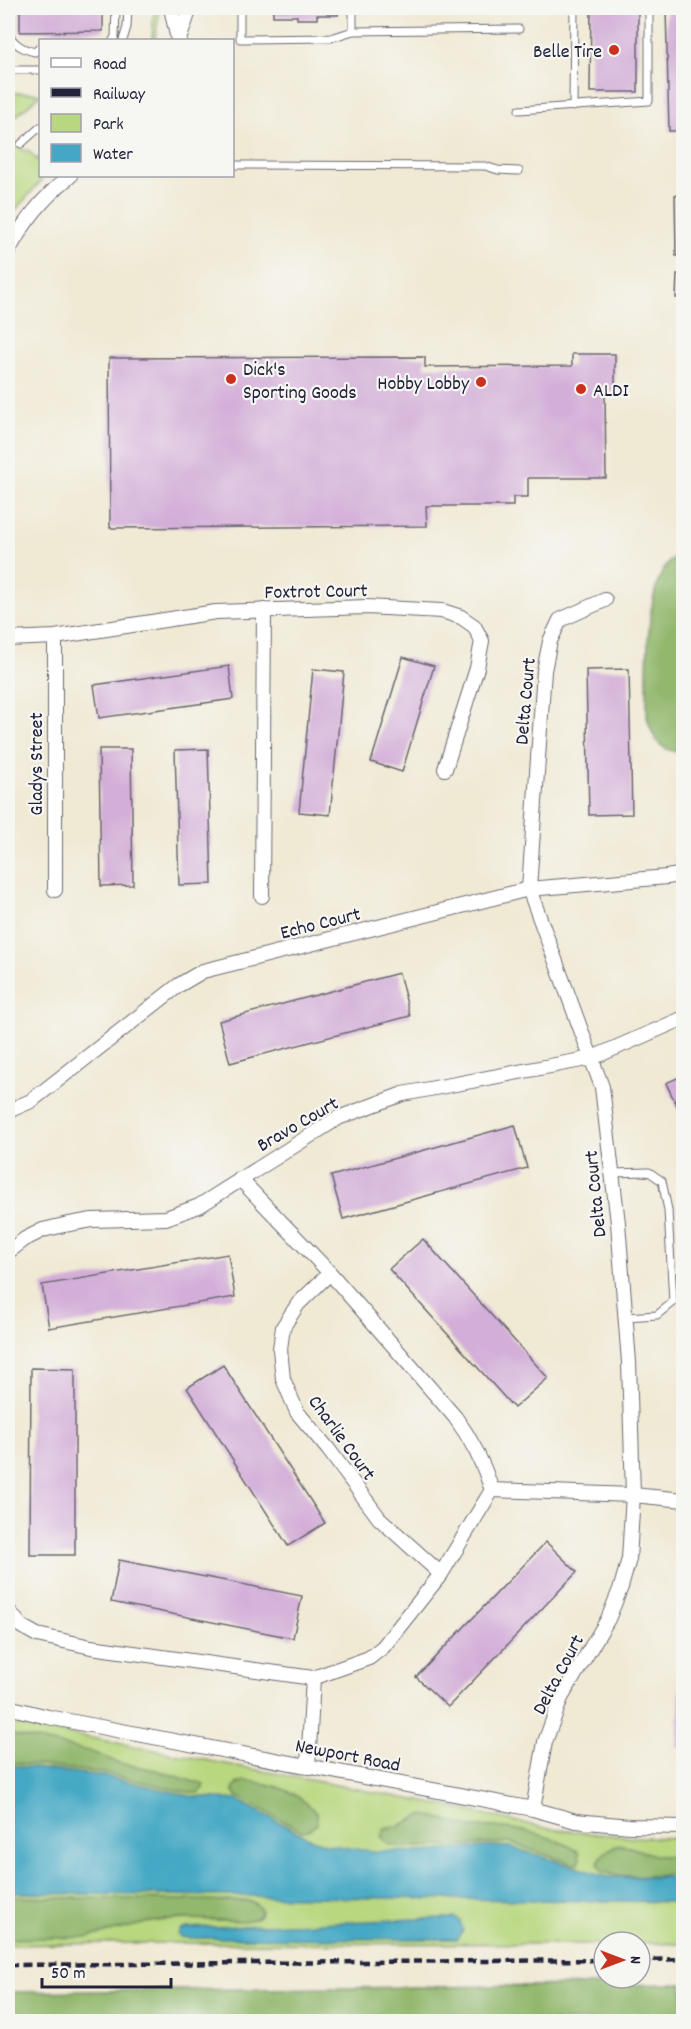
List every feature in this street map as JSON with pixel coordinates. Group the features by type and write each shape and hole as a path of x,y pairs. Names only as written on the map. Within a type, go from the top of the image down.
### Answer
{"street":[{"path":"171,8 179,39"},
{"path":"179,39 190,8"},
{"path":"8,252 19,229 53,189 69,177"},
{"name":"Delta Court","path":"533,1809 545,1742 561,1698 608,1619 621,1587 629,1559 633,1496 632,1418 626,1317 602,1087 529,889 544,671 550,641 560,620 605,600"},
{"name":"Foxtrot Court","path":"8,639 55,637 216,612 366,607 442,611 461,617 474,626 482,641 477,668 444,769"},
{"name":"Echo Court","path":"262,896 264,610"},
{"name":"Gladys Street","path":"55,637 55,890"},
{"name":"Echo Court","path":"8,1111 31,1101 179,985 203,971 529,889 684,874"},
{"name":"Bravo Court","path":"8,1252 25,1239 43,1230 92,1220 166,1218 200,1206 338,1118 403,1094 592,1058 684,1018"},
{"path":"8,1610 21,1626 37,1635 91,1647 313,1678 369,1658 382,1647 441,1574 492,1490 473,1442 455,1417 330,1273 240,1179"},
{"name":"Charlie Court","path":"330,1273 298,1304 283,1327 280,1349 283,1379 297,1412 328,1449 378,1518 441,1574"},
{"path":"492,1490 684,1500"},
{"path":"308,1767 313,1678"},
{"name":"Newport Road","path":"8,1707 60,1719 533,1809 576,1821 630,1826 684,1827"}],"lane":[{"path":"114,39 116,37 116,8"},
{"path":"123,39 127,27 128,8"},
{"path":"240,8 240,39 331,38 353,31 519,29"},
{"path":"353,8 353,31"},
{"path":"573,107 574,8"},
{"path":"519,110 649,101 649,8"},
{"path":"8,33 15,43 24,49 39,51"},
{"path":"8,70 39,70"},
{"path":"21,144 39,128"},
{"path":"234,165 485,166 498,170 519,171"},
{"path":"611,1173 649,1172 656,1176 662,1181 668,1210 673,1302 657,1315 626,1317"}],"green space":[{"path":"154,8 160,8 155,39 152,39"},
{"path":"8,80 10,93 37,93 39,96 8,123"},
{"path":"8,126 14,134 13,138 24,151 28,150 37,160 39,158 39,177 44,177 8,219"},
{"path":"683,552 683,753 668,750 654,737 647,716 647,651 653,600 659,579 669,562"},
{"path":"8,1722 461,1809 550,1829 631,1837 683,1838 683,1944 652,1943 652,1930 592,1930 592,1944 118,1943 8,1945"},
{"path":"8,1734 89,1751 119,1763 156,1770 204,1785 204,1788 199,1793 182,1791 104,1773 8,1762"},
{"path":"246,1781 275,1786 292,1793 316,1812 317,1824 302,1831 238,1797 234,1788 238,1783"},
{"path":"421,1815 433,1816 469,1827 505,1828 538,1834 579,1852 580,1861 578,1864 573,1864 509,1842 402,1847 388,1844 381,1836 385,1829 399,1826"},
{"path":"620,1845 658,1856 674,1858 679,1862 679,1869 664,1875 653,1876 618,1875 602,1871 598,1863 601,1857 610,1849"},
{"path":"8,1897 248,1901 255,1903 261,1910 260,1915 254,1919 243,1921 165,1920 89,1937 8,1939"},
{"path":"652,1984 683,1984 683,2021 8,2021 8,1992 592,1985 592,1990 652,1990"}],"water":[{"path":"8,1765 104,1776 190,1796 237,1800 309,1838 349,1848 425,1852 494,1846 511,1847 608,1877 683,1877 683,1902 8,1893"},
{"path":"455,1918 460,1921 463,1931 458,1939 187,1938 178,1935 180,1930 187,1928"}],"building":[{"path":"20,8 103,8 103,31 20,32"},
{"path":"273,8 338,8 338,15 317,15 317,19 297,19 297,16 273,16"},
{"path":"416,8 438,8 438,10 418,10"},
{"name":"Belle Tire","path":"591,8 638,8 638,92 590,92"},
{"path":"666,8 684,8 684,131 669,131"},
{"path":"675,195 684,195 684,256 676,256"},
{"path":"677,274 684,274 684,298 676,298"},
{"path":"572,354 615,354 615,393 605,393 606,478 528,478 528,497 513,497 513,506 426,506 427,526 110,528 109,358 425,357 425,367 572,366"},
{"path":"403,657 434,666 402,772 371,762"},
{"path":"229,666 233,699 99,718 94,685"},
{"path":"313,669 344,672 330,815 299,812"},
{"path":"629,669 632,814 589,815 586,670"},
{"path":"99,749 131,749 133,885 101,886"},
{"path":"208,749 212,884 179,885 175,750"},
{"path":"399,973 410,1016 230,1063 219,1021"},
{"path":"684,1075 684,1121 666,1083"},
{"path":"515,1125 527,1168 343,1219 331,1176"},
{"path":"423,1239 548,1378 514,1408 389,1269"},
{"path":"228,1254 235,1297 49,1328 42,1285"},
{"path":"223,1365 325,1523 288,1546 187,1388"},
{"path":"31,1368 75,1369 75,1555 30,1555"},
{"path":"546,1542 577,1572 448,1707 416,1677"},
{"path":"119,1560 302,1596 293,1638 111,1602"},
{"path":"682,1650 684,1650 684,1748 677,1748"}],"railway":[{"path":"652,1960 684,1959"},
{"path":"8,1965 592,1960"}],"place":[{"name":"Belle Tire","path":"614,50"},
{"name":"Dick's Sporting Goods","path":"231,379"},
{"name":"Hobby Lobby","path":"481,382"},
{"name":"ALDI","path":"581,389"}]}
